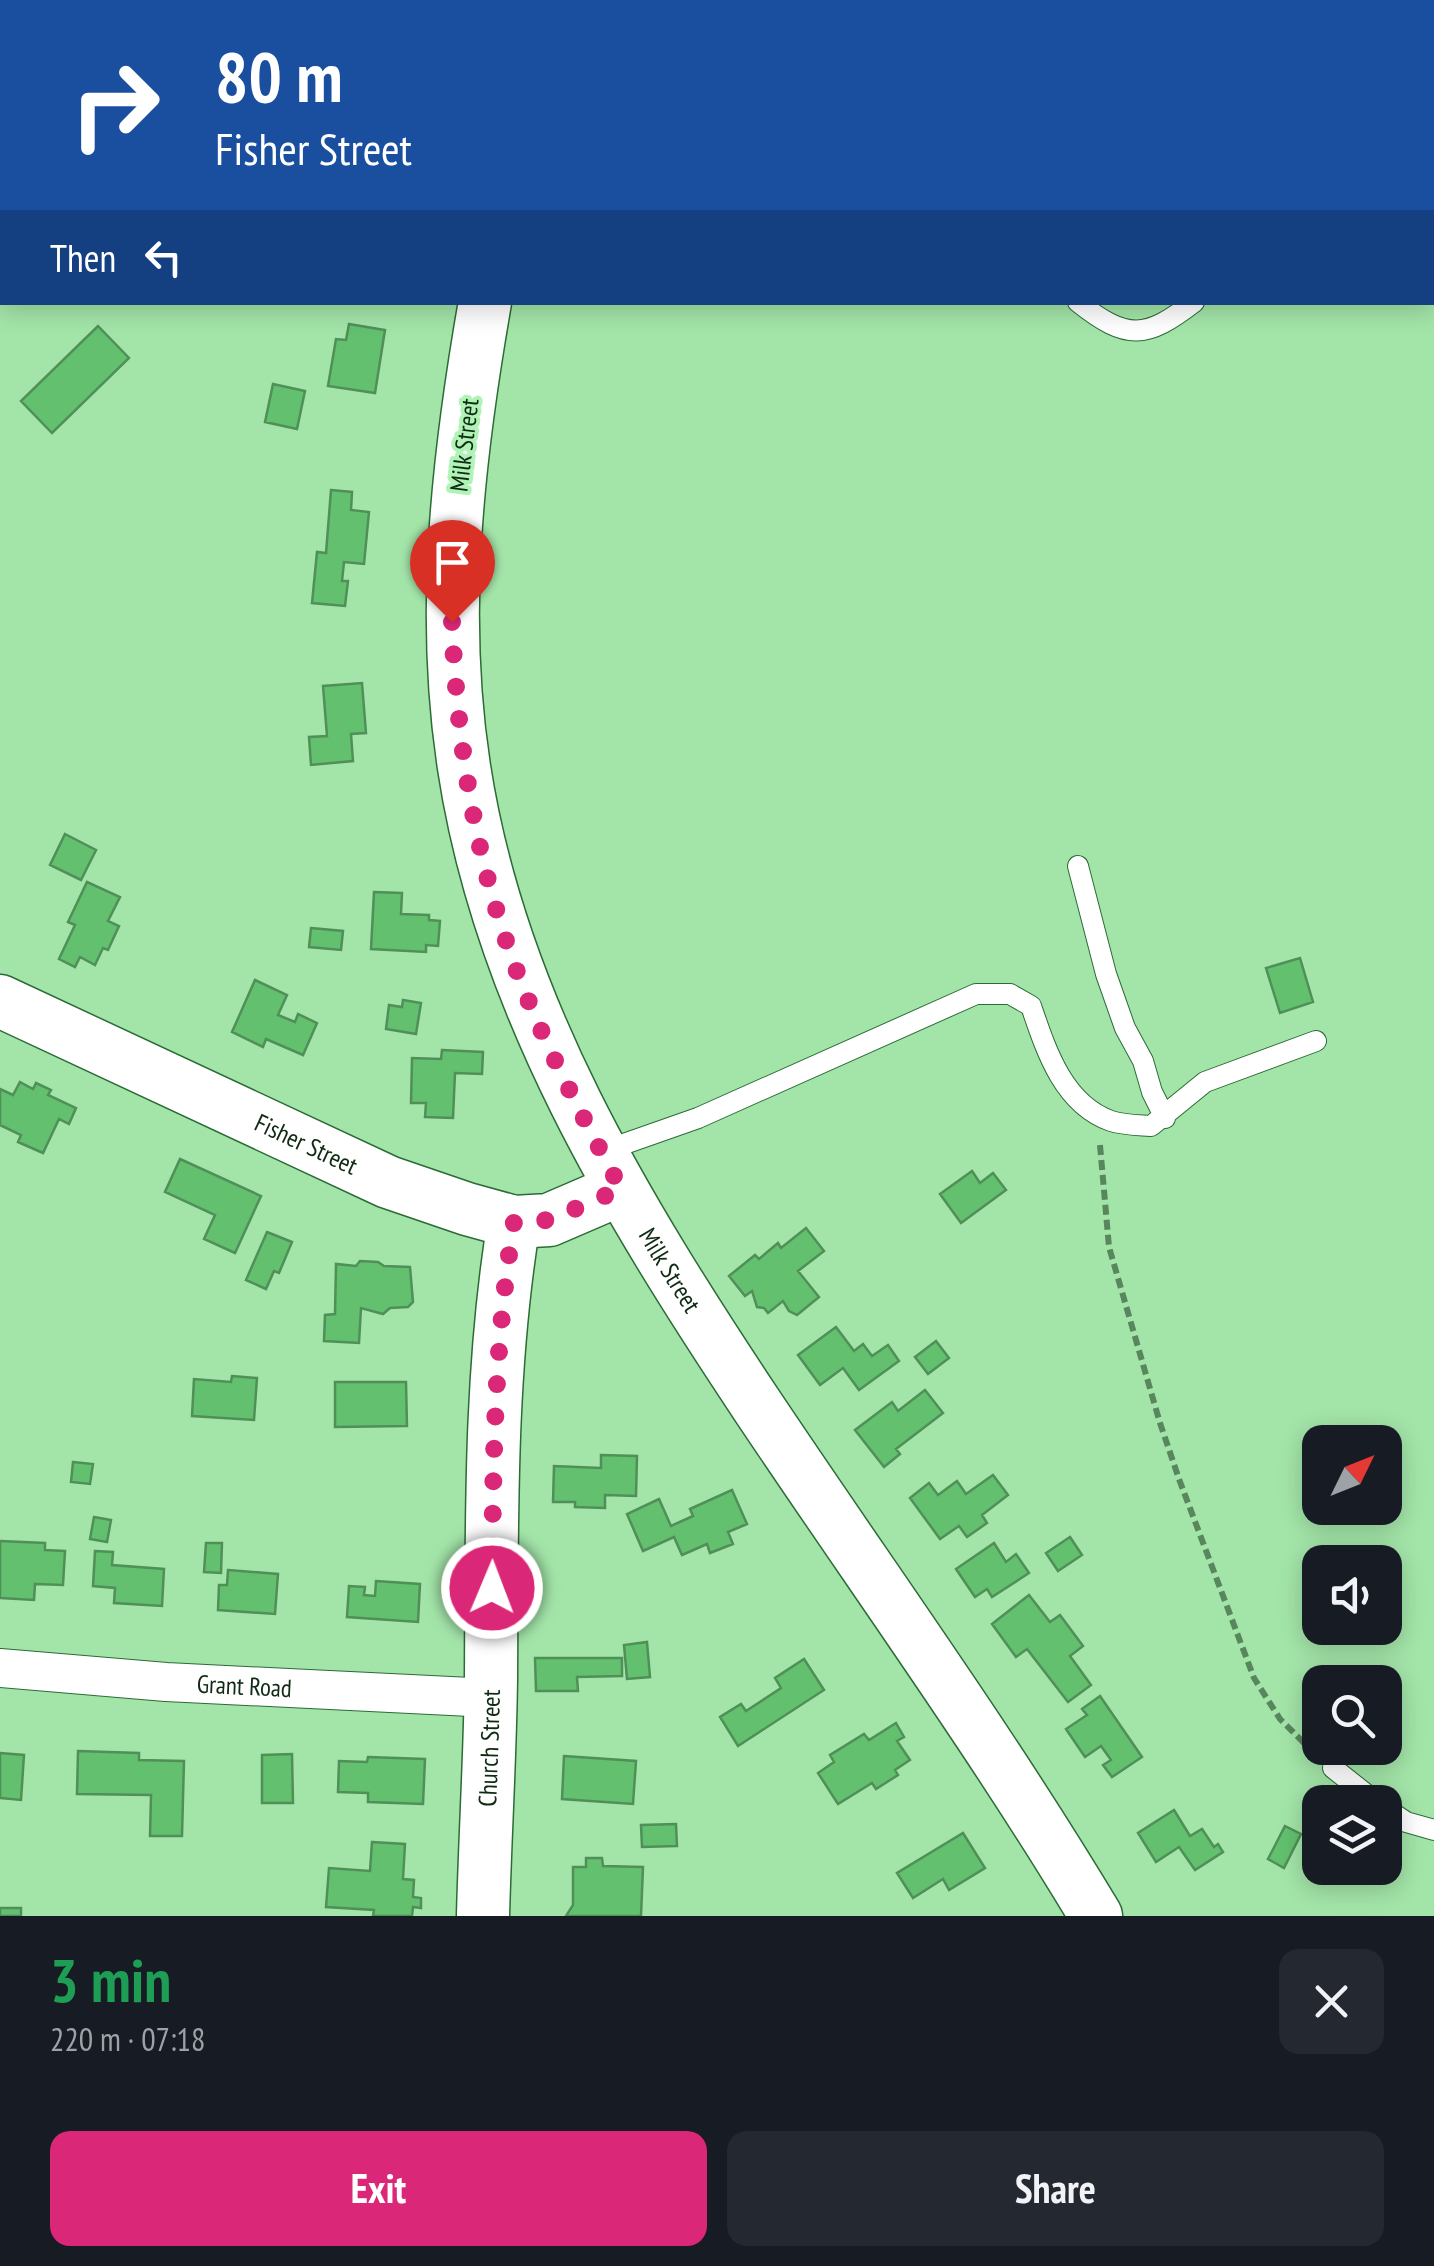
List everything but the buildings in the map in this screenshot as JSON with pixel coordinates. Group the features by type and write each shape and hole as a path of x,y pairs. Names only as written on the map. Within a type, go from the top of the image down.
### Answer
{"main road":[{"name":"Milk Street","path":"485,305 462,458 452,622 464,768 496,911 520,980 564,1081 612,1170 730,1366 1018,1790 1096,1916"},
{"name":"Fisher Street","path":"0,1001 388,1182 514,1222 549,1220 612,1170"},
{"name":"Church Street","path":"483,1916 491,1698 493,1405 504,1281 514,1222"}],"street":[{"name":"Grant Road","path":"0,1668 166,1682 491,1698"}],"lane":[{"path":"1082,305 1098,318 1133,333 1158,328 1190,305"},
{"path":"1078,866 1106,974 1165,1118"},
{"path":"612,1170 698,1118 976,994 1010,994 1031,1006 1066,1086 1090,1112 1114,1122 1151,1126 1204,1082 1316,1041"},
{"path":"1333,1768 1354,1785"},
{"path":"1402,1819 1434,1830"}],"path":[{"path":"1097,1114 1109,1246 1179,1479 1254,1678 1290,1731 1333,1768"}],"route":[{"path":"452,622 455,696 464,768 496,911 549,1048 621,1189 549,1220 514,1222 504,1281 493,1405 492,1588"}]}
